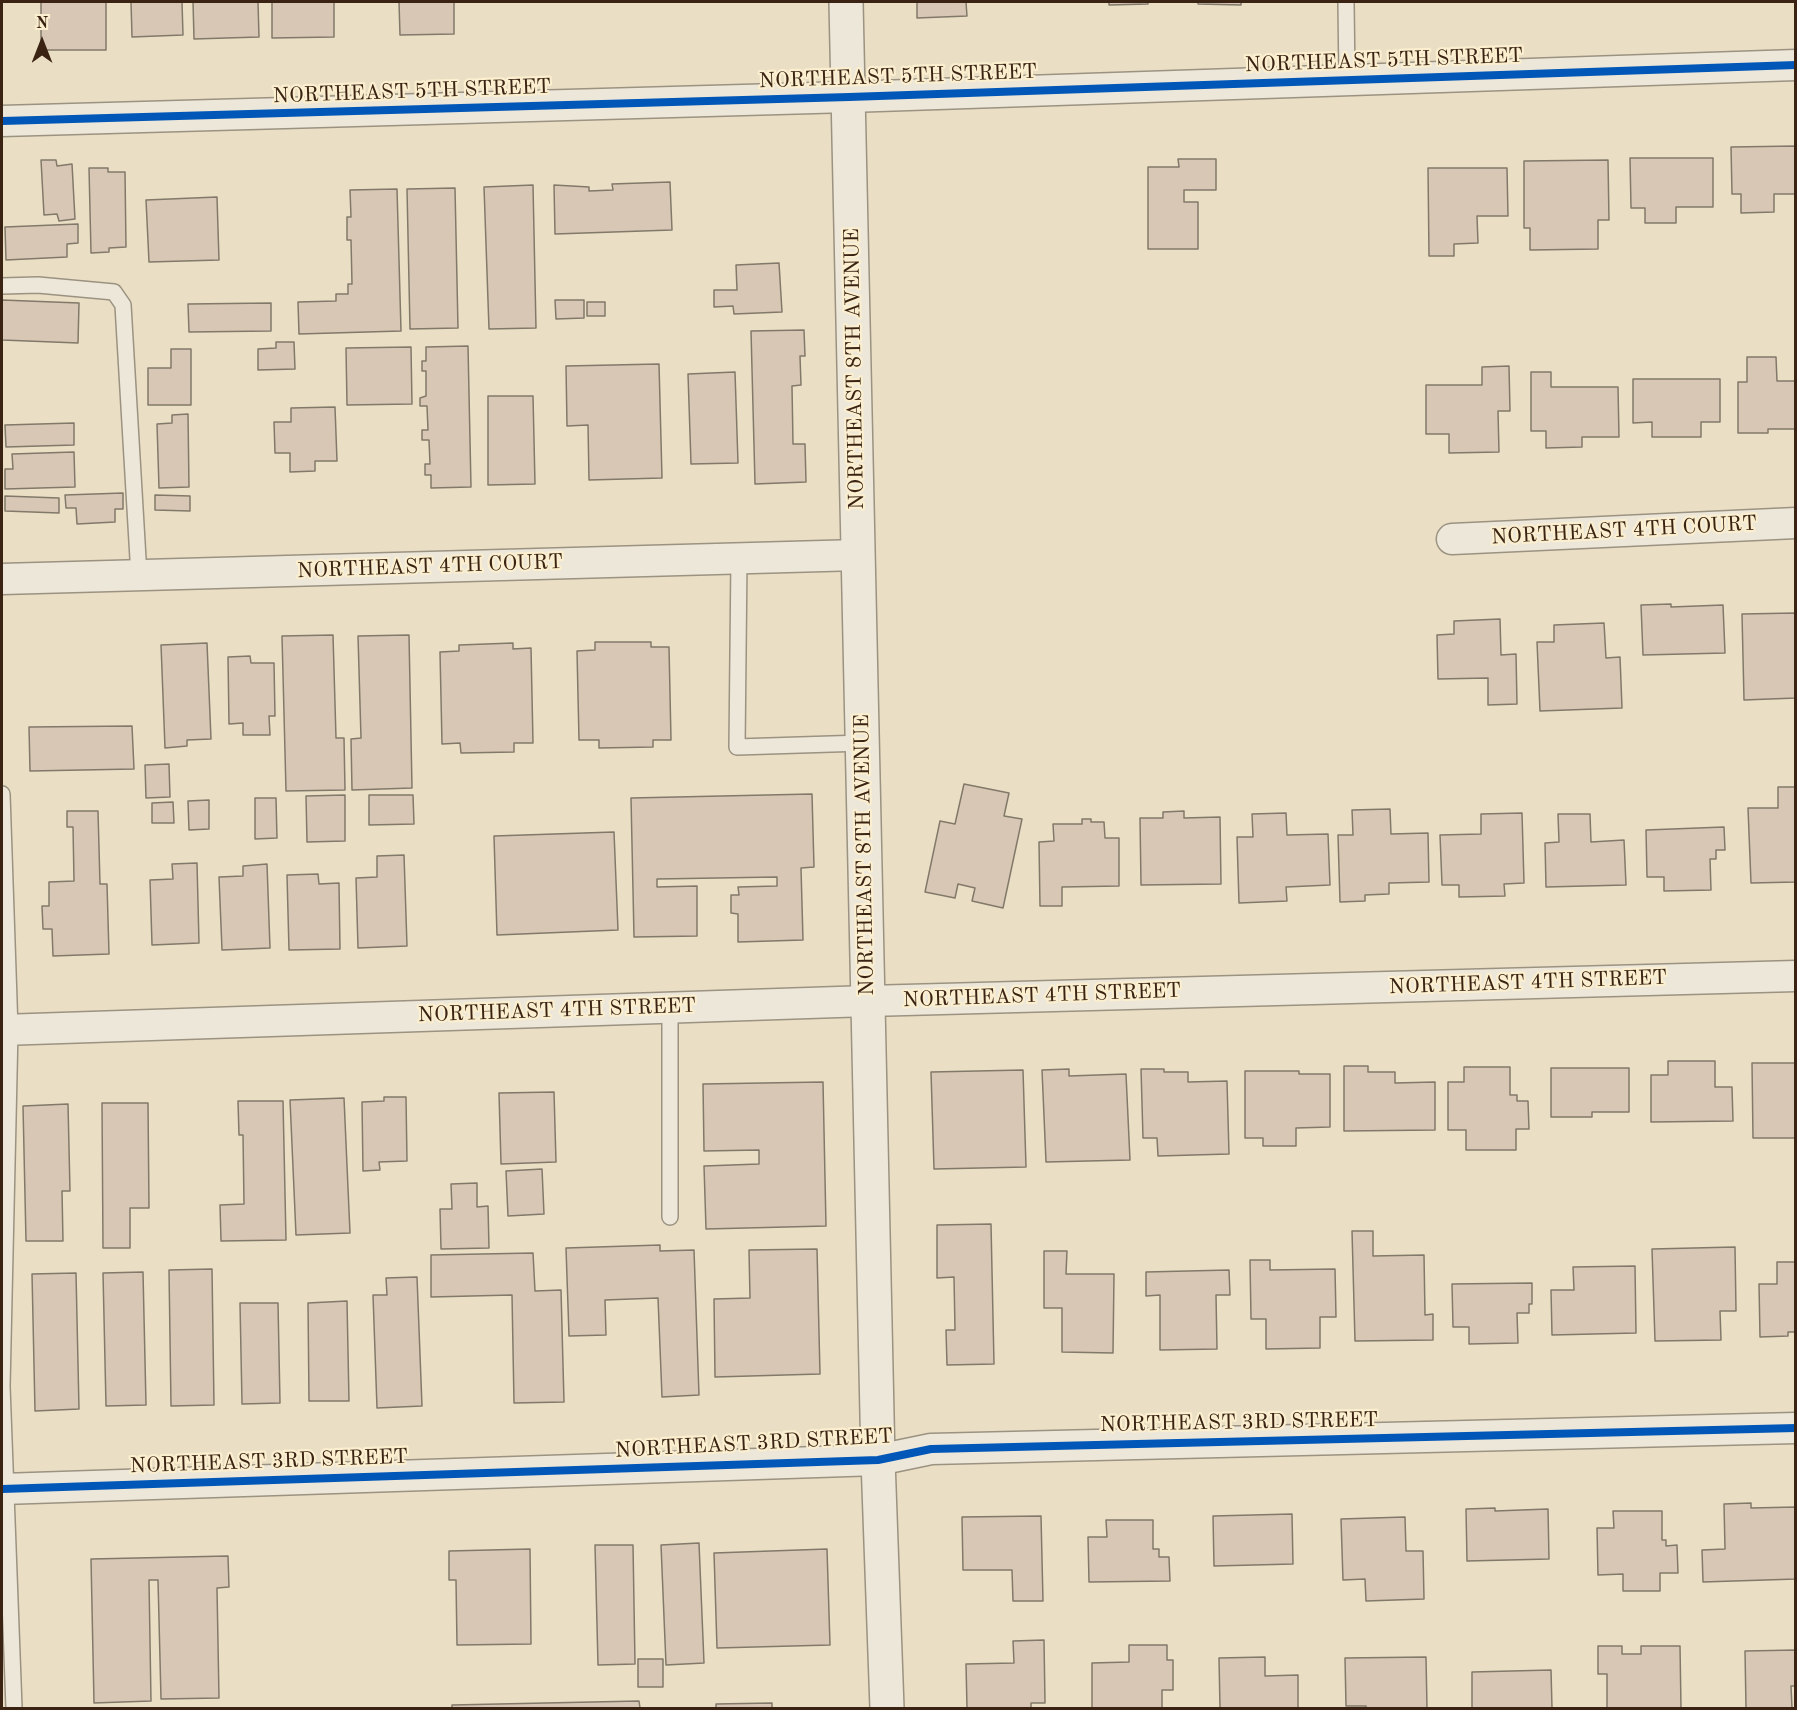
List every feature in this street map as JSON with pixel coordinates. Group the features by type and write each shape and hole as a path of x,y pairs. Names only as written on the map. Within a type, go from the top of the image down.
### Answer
{"street":[{"name":"NORTHEAST 8TH AVENUE","path":"846,2 878,1460 887,1708"},
{"name":"NORTHEAST 5TH STREET","path":"2,122 849,97 1796,65"},
{"name":"NORTHEAST 4TH COURT","path":"1452,539 1796,523"},
{"name":"NORTHEAST 4TH COURT","path":"2,579 859,555"},
{"name":"NORTHEAST 4TH STREET","path":"6,1030 868,1001 1796,976"},
{"name":"NORTHEAST 3RD STREET","path":"4,1489 878,1460 931,1449 1796,1428"}],"lane":[{"path":"1346,2 1347,81"},
{"path":"2,286 38,285 114,292 123,305 139,576"},
{"path":"739,558 737,747 863,743"},
{"path":"2,794 6,1030 2,1386 4,1489 14,1708"},
{"path":"670,1008 670,1217"}],"building":[{"path":"41,2 106,2 106,50 41,50"},
{"path":"131,2 182,2 183,35 132,37"},
{"path":"193,2 258,2 259,37 194,39"},
{"path":"272,2 334,2 334,37 272,38"},
{"path":"399,2 454,2 454,34 400,35"},
{"path":"917,2 966,2 967,16 917,18"},
{"path":"1109,2 1148,2 1148,4 1109,5"},
{"path":"1198,2 1241,2 1241,5 1198,4"},
{"path":"1796,146 1796,194 1774,194 1774,212 1741,213 1741,194 1732,194 1731,147"},
{"path":"1630,158 1713,158 1713,207 1676,207 1676,223 1645,223 1645,208 1631,208"},
{"path":"1178,159 1216,159 1216,190 1184,190 1184,202 1198,202 1198,249 1148,249 1148,167 1179,167"},
{"path":"41,160 56,160 57,166 72,164 75,219 59,221 57,214 44,215"},
{"path":"1608,160 1609,220 1598,220 1598,249 1530,250 1530,228 1524,228 1524,161"},
{"path":"89,168 108,168 108,172 125,172 126,247 109,248 109,252 91,253"},
{"path":"1428,168 1507,168 1508,216 1477,216 1478,243 1454,244 1454,256 1429,256"},
{"path":"670,182 672,230 555,234 554,185 589,187 589,191 613,190 612,184"},
{"path":"533,185 536,328 489,329 484,187"},
{"path":"455,188 458,328 410,329 407,189"},
{"path":"397,189 401,331 299,334 298,302 336,301 336,294 348,294 348,284 352,284 351,240 347,240 347,217 351,217 350,190"},
{"path":"217,197 219,260 149,262 146,200"},
{"path":"78,224 78,243 67,244 67,257 6,260 5,227"},
{"path":"779,263 782,312 734,314 733,306 714,307 714,290 737,290 736,265"},
{"path":"2,300 79,303 78,343 2,340"},
{"path":"555,300 584,300 584,318 556,319"},
{"path":"587,302 605,302 605,316 587,316"},
{"path":"271,303 271,331 189,332 188,304"},
{"path":"804,330 805,356 800,356 801,385 792,386 793,444 805,444 806,482 755,484 751,331"},
{"path":"276,342 294,342 295,369 258,370 258,349 276,348"},
{"path":"468,346 471,487 431,488 431,475 425,475 425,464 430,464 429,440 422,440 422,430 428,430 427,406 420,406 420,398 426,396 426,371 422,371 422,361 426,361 426,347"},
{"path":"411,347 412,404 347,405 346,348"},
{"path":"171,349 191,349 191,405 148,405 148,368 171,368"},
{"path":"1747,357 1776,357 1777,381 1796,381 1796,429 1768,429 1768,433 1738,433 1738,382 1747,382"},
{"path":"659,364 662,478 589,480 588,425 567,426 566,366"},
{"path":"1509,366 1510,411 1498,411 1499,452 1449,453 1449,434 1426,434 1426,385 1482,385 1482,367"},
{"path":"735,372 738,463 691,464 688,374"},
{"path":"1531,372 1551,372 1551,387 1618,387 1619,437 1582,437 1582,447 1546,448 1546,431 1531,431"},
{"path":"1633,379 1720,379 1720,422 1701,422 1701,437 1652,437 1652,422 1633,423"},
{"path":"488,396 533,396 535,484 488,485"},
{"path":"335,407 337,461 315,461 315,471 290,472 290,453 275,453 274,422 291,422 291,408"},
{"path":"188,414 189,487 159,488 157,424 172,423 172,415"},
{"path":"74,423 74,445 6,447 5,425"},
{"path":"74,452 75,487 5,489 5,469 13,469 12,454"},
{"path":"123,493 123,509 115,509 115,522 77,524 76,508 66,508 65,495"},
{"path":"155,495 190,496 190,511 155,510"},
{"path":"5,496 59,498 59,513 5,511"},
{"path":"1671,604 1671,607 1723,605 1725,653 1643,655 1641,605"},
{"path":"1796,613 1796,698 1744,700 1742,614"},
{"path":"1500,619 1501,655 1516,654 1517,704 1488,705 1488,678 1438,679 1437,635 1454,634 1454,621"},
{"path":"1604,623 1606,658 1620,657 1622,708 1540,711 1537,642 1554,642 1554,625"},
{"path":"333,635 336,738 344,738 345,790 286,791 282,636"},
{"path":"409,635 412,788 352,790 351,739 361,738 358,636"},
{"path":"595,642 651,642 651,647 669,647 671,740 653,740 653,747 599,748 599,740 579,740 577,651 595,650"},
{"path":"207,643 211,739 187,740 187,746 165,748 161,645"},
{"path":"513,643 513,649 531,648 533,743 514,743 514,752 461,753 460,743 442,744 440,652 459,651 459,645"},
{"path":"250,656 251,663 274,663 275,716 269,716 270,735 243,735 243,723 229,724 228,657"},
{"path":"132,726 134,769 30,771 29,727"},
{"path":"169,764 170,797 146,798 145,765"},
{"path":"964,784 1009,793 1004,816 1022,819 1003,908 972,901 975,888 958,884 955,898 925,892 940,821 955,824"},
{"path":"1778,787 1796,787 1796,882 1751,883 1748,808 1778,808"},
{"path":"812,794 814,867 801,868 803,940 738,942 738,914 731,913 731,895 739,895 738,887 777,886 777,877 657,879 657,887 697,886 697,936 634,937 631,798"},
{"path":"345,795 345,841 307,842 306,796"},
{"path":"369,795 413,795 414,824 369,825"},
{"path":"255,798 276,798 277,838 255,839"},
{"path":"209,800 209,829 189,830 188,801"},
{"path":"173,802 174,823 152,823 152,803"},
{"path":"1390,809 1391,834 1428,833 1429,882 1389,883 1389,894 1365,895 1365,901 1340,902 1338,835 1353,835 1352,810"},
{"path":"67,811 98,811 100,884 107,884 109,954 53,956 52,929 43,929 42,906 49,906 49,882 74,881 73,827 67,827"},
{"path":"1184,811 1184,818 1220,817 1221,884 1141,885 1140,818 1163,818 1163,812"},
{"path":"1286,813 1287,835 1328,834 1330,885 1286,887 1287,901 1239,903 1237,837 1253,837 1252,814"},
{"path":"1522,813 1524,883 1504,884 1505,896 1459,897 1459,885 1442,885 1440,835 1481,834 1481,814"},
{"path":"1558,814 1590,814 1591,842 1624,840 1626,885 1546,887 1545,843 1559,842"},
{"path":"1082,819 1104,822 1105,838 1119,838 1119,886 1062,887 1062,906 1040,906 1039,842 1054,841 1053,824 1082,824"},
{"path":"1724,827 1725,850 1716,850 1716,859 1710,859 1711,890 1664,891 1664,877 1647,877 1646,830"},
{"path":"614,832 618,930 497,935 494,836"},
{"path":"404,855 407,946 358,948 356,878 377,877 377,856"},
{"path":"197,863 199,943 152,945 150,880 173,879 172,864"},
{"path":"267,864 270,948 222,950 219,877 243,876 243,866"},
{"path":"318,874 319,884 339,883 340,949 289,950 287,875"},
{"path":"1668,1061 1715,1061 1715,1087 1732,1087 1733,1121 1651,1122 1651,1075 1668,1075"},
{"path":"1752,1063 1796,1063 1796,1138 1753,1138"},
{"path":"1344,1066 1368,1066 1368,1072 1395,1072 1395,1083 1435,1082 1435,1130 1344,1131"},
{"path":"1464,1067 1510,1067 1510,1095 1517,1095 1517,1101 1528,1101 1529,1129 1516,1129 1516,1150 1466,1150 1466,1130 1448,1130 1448,1082 1464,1082"},
{"path":"1551,1068 1629,1068 1629,1112 1592,1112 1592,1117 1551,1117"},
{"path":"1069,1069 1069,1076 1126,1074 1130,1160 1046,1162 1042,1070"},
{"path":"1141,1069 1188,1072 1188,1082 1227,1081 1229,1154 1158,1156 1157,1138 1143,1138"},
{"path":"1023,1070 1026,1167 934,1169 931,1072"},
{"path":"1245,1071 1299,1071 1299,1074 1330,1074 1330,1127 1296,1128 1296,1146 1263,1146 1263,1138 1245,1138"},
{"path":"823,1082 826,1226 706,1229 704,1166 759,1164 759,1150 704,1151 703,1084"},
{"path":"554,1092 556,1162 501,1164 499,1093"},
{"path":"384,1097 406,1097 407,1161 379,1162 380,1170 363,1171 362,1102 384,1101"},
{"path":"344,1098 350,1233 296,1235 290,1100"},
{"path":"238,1101 283,1101 286,1240 221,1241 220,1205 244,1204 243,1135 239,1135"},
{"path":"102,1103 148,1103 149,1208 130,1208 130,1248 103,1248"},
{"path":"68,1104 70,1191 62,1191 63,1241 26,1241 23,1106"},
{"path":"542,1169 544,1214 508,1216 506,1171"},
{"path":"477,1183 477,1207 488,1206 489,1248 441,1249 440,1209 452,1209 451,1184"},
{"path":"991,1224 994,1364 947,1365 946,1330 955,1330 954,1277 937,1278 937,1225"},
{"path":"1352,1231 1373,1231 1373,1256 1424,1255 1425,1315 1433,1314 1433,1340 1355,1341"},
{"path":"660,1245 660,1251 694,1250 699,1395 662,1397 658,1298 605,1300 606,1335 569,1336 566,1248"},
{"path":"1735,1247 1736,1311 1720,1311 1721,1340 1655,1341 1652,1249"},
{"path":"817,1249 820,1374 715,1377 714,1299 750,1298 749,1250"},
{"path":"1044,1251 1067,1251 1066,1274 1114,1274 1113,1353 1062,1352 1062,1308 1044,1308"},
{"path":"533,1253 535,1291 561,1290 564,1402 514,1403 512,1295 431,1297 431,1255"},
{"path":"1250,1260 1270,1260 1270,1270 1335,1269 1336,1317 1320,1317 1320,1348 1266,1349 1266,1319 1251,1319"},
{"path":"1777,1262 1796,1262 1796,1332 1788,1332 1788,1336 1760,1337 1759,1284 1777,1284"},
{"path":"1635,1266 1636,1333 1552,1335 1551,1290 1574,1290 1573,1267"},
{"path":"212,1269 214,1405 171,1406 169,1270"},
{"path":"1229,1270 1230,1295 1216,1295 1217,1349 1160,1350 1160,1295 1146,1296 1146,1272"},
{"path":"143,1272 146,1405 106,1406 103,1273"},
{"path":"76,1273 79,1409 35,1411 32,1274"},
{"path":"417,1277 422,1406 377,1408 373,1295 387,1295 386,1278"},
{"path":"1532,1283 1532,1304 1529,1304 1529,1313 1517,1313 1518,1343 1469,1344 1469,1327 1453,1327 1452,1284"},
{"path":"347,1301 349,1401 309,1401 308,1303"},
{"path":"240,1303 278,1303 280,1403 242,1404"},
{"path":"1751,1503 1751,1508 1796,1507 1796,1579 1703,1582 1702,1550 1725,1549 1724,1504"},
{"path":"1495,1508 1495,1511 1548,1509 1549,1559 1467,1561 1466,1509"},
{"path":"1613,1511 1662,1511 1662,1540 1666,1540 1666,1546 1677,1545 1678,1573 1660,1573 1660,1591 1623,1591 1623,1574 1598,1575 1597,1528 1614,1528"},
{"path":"1292,1514 1293,1564 1214,1566 1213,1516"},
{"path":"1041,1516 1043,1601 1013,1601 1012,1570 963,1570 962,1517"},
{"path":"1405,1517 1406,1551 1423,1551 1424,1599 1366,1601 1365,1579 1343,1580 1341,1519"},
{"path":"1106,1520 1153,1520 1153,1549 1159,1549 1159,1557 1169,1557 1170,1581 1089,1582 1088,1537 1107,1537"},
{"path":"699,1543 704,1663 666,1665 661,1545"},
{"path":"595,1545 633,1545 635,1664 598,1665"},
{"path":"530,1549 531,1644 457,1645 456,1580 449,1580 449,1551"},
{"path":"827,1549 830,1645 717,1648 714,1553"},
{"path":"228,1556 229,1587 217,1588 219,1698 161,1699 158,1580 149,1580 151,1701 94,1703 91,1559"},
{"path":"1044,1640 1045,1703 1031,1703 1031,1708 967,1708 966,1664 1014,1663 1013,1641"},
{"path":"1129,1645 1167,1645 1167,1660 1173,1660 1173,1690 1162,1690 1162,1708 1092,1708 1092,1663 1129,1662"},
{"path":"1598,1646 1622,1646 1622,1654 1641,1654 1641,1646 1680,1646 1681,1708 1607,1708 1607,1674 1598,1674"},
{"path":"1796,1650 1796,1686 1791,1686 1792,1708 1746,1708 1745,1651"},
{"path":"1265,1657 1265,1676 1298,1675 1298,1708 1220,1708 1219,1658"},
{"path":"1426,1657 1427,1708 1346,1706 1345,1658"},
{"path":"638,1659 663,1659 663,1687 638,1687"},
{"path":"1551,1670 1552,1708 1472,1708 1472,1672"},
{"path":"639,1701 640,1708 452,1708 452,1705"},
{"path":"772,1703 772,1708 716,1708 716,1704"}],"cycle path":[{"path":"2,121 849,97 1796,65"},
{"path":"2,1489 878,1460 931,1449 1796,1428"}]}
